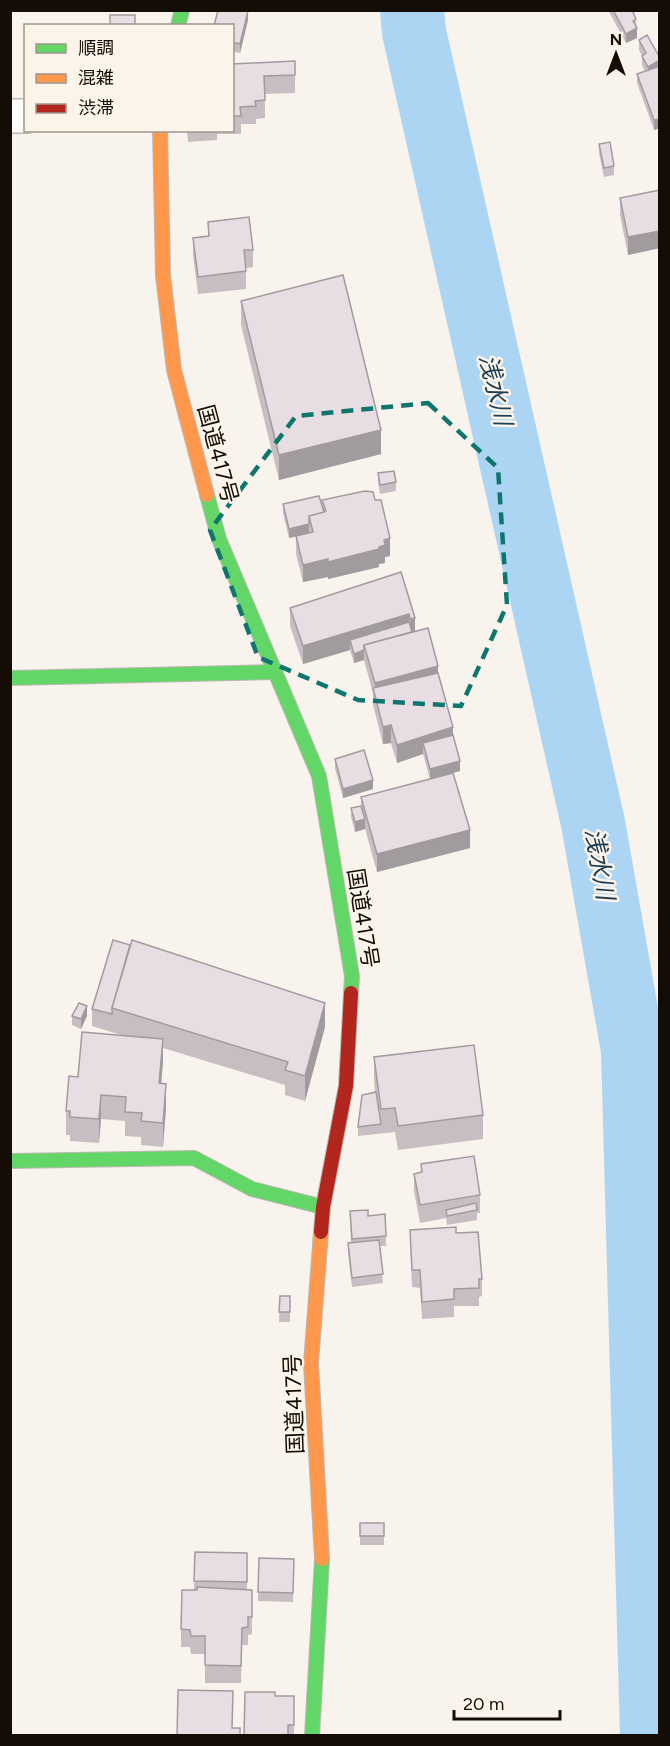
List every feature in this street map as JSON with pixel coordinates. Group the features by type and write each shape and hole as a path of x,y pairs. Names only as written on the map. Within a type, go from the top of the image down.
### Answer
{"main road":[{"name":"国道417号","path":"160,132 163,275 174,370 219,539 319,776 352,976 346,1086 323,1207 311,1363 323,1543 312,1736"},
{"path":"10,678 275,672"},
{"path":"10,1161 194,1158 252,1189 323,1207"}],"highlighted area":[{"path":"428,403 498,468 507,605 461,706 358,700 258,657 210,530 296,416"}],"building":[{"path":"218,10 248,11 240,44 234,42 234,24 214,24"},
{"path":"613,10 632,10 636,19 633,21 637,28 626,34"},
{"path":"110,15 135,15 135,24 110,24"},
{"path":"647,35 660,58 648,67 642,56 646,53 639,40"},
{"path":"295,61 295,75 264,76 265,100 255,101 256,106 240,107 241,116 234,116 234,64"},
{"path":"660,66 660,119 654,120 637,74"},
{"path":"610,142 614,166 604,168 599,144"},
{"path":"660,190 660,231 628,237 620,198"},
{"path":"249,217 253,250 244,250 246,271 198,277 193,238 209,236 208,222"},
{"path":"343,275 381,430 279,455 241,301"},
{"path":"394,471 396,482 380,485 378,473"},
{"path":"365,491 373,492 375,500 381,500 390,538 384,540 385,545 379,549 328,562 328,559 303,565 296,536 313,532 309,516 326,511 322,500"},
{"path":"319,496 324,512 309,516 309,524 289,529 283,504"},
{"path":"401,572 415,618 410,619 409,614 303,646 290,608"},
{"path":"409,622 412,632 364,645 364,650 354,654 350,640"},
{"path":"428,628 438,666 375,683 364,645"},
{"path":"438,673 453,727 397,745 391,725 383,727 373,688"},
{"path":"453,735 460,761 430,769 423,743"},
{"path":"364,750 373,780 343,789 335,759"},
{"path":"453,773 470,830 377,854 361,797"},
{"path":"361,806 365,819 355,822 351,808"},
{"path":"113,940 130,945 112,1014 92,1009"},
{"path":"132,940 325,1003 305,1076 285,1070 288,1062 112,1008"},
{"path":"79,1003 87,1006 81,1019 72,1016"},
{"path":"82,1032 163,1039 159,1083 166,1084 163,1123 141,1121 142,1113 125,1112 126,1097 101,1095 99,1119 70,1117 70,1111 66,1111 69,1076 78,1077"},
{"path":"474,1045 483,1115 398,1126 395,1108 381,1109 374,1057"},
{"path":"376,1092 381,1124 358,1127 362,1095"},
{"path":"474,1156 480,1195 420,1205 414,1174 422,1172 421,1164"},
{"path":"476,1203 477,1210 447,1216 446,1210"},
{"path":"368,1210 368,1216 385,1214 386,1236 352,1239 350,1211"},
{"path":"456,1227 456,1233 478,1232 482,1279 479,1279 479,1288 454,1289 454,1299 422,1302 420,1270 412,1270 410,1230"},
{"path":"379,1240 383,1274 352,1278 348,1243"},
{"path":"280,1296 290,1296 290,1312 279,1312"},
{"path":"360,1523 384,1523 384,1536 360,1536"},
{"path":"195,1552 247,1553 247,1582 194,1581"},
{"path":"259,1558 294,1559 293,1593 258,1592"},
{"path":"197,1587 252,1590 252,1617 248,1617 248,1627 242,1628 241,1666 205,1665 205,1636 191,1636 190,1630 181,1629 182,1590 197,1590"},
{"path":"178,1690 233,1691 232,1728 240,1728 240,1736 177,1736"},
{"path":"245,1692 275,1692 275,1696 294,1696 294,1725 288,1725 288,1736 244,1735"}],"waterway":[{"name":"浅水川","path":"412,10 414,32 593,823 633,1050 652,1736"}],"traffic: fast":[{"path":"178,24 182,10"},
{"path":"207,495 219,539 319,776 352,976 351,993"},
{"path":"10,678 275,672"},
{"path":"10,1161 194,1158 252,1189 323,1207"},
{"path":"312,1736 322,1559"}],"traffic: slow":[{"path":"160,132 163,275 174,370 207,495"},
{"path":"321,1232 311,1363 322,1559"}],"traffic: jam":[{"path":"321,1232 323,1207 346,1086 351,993"}]}
